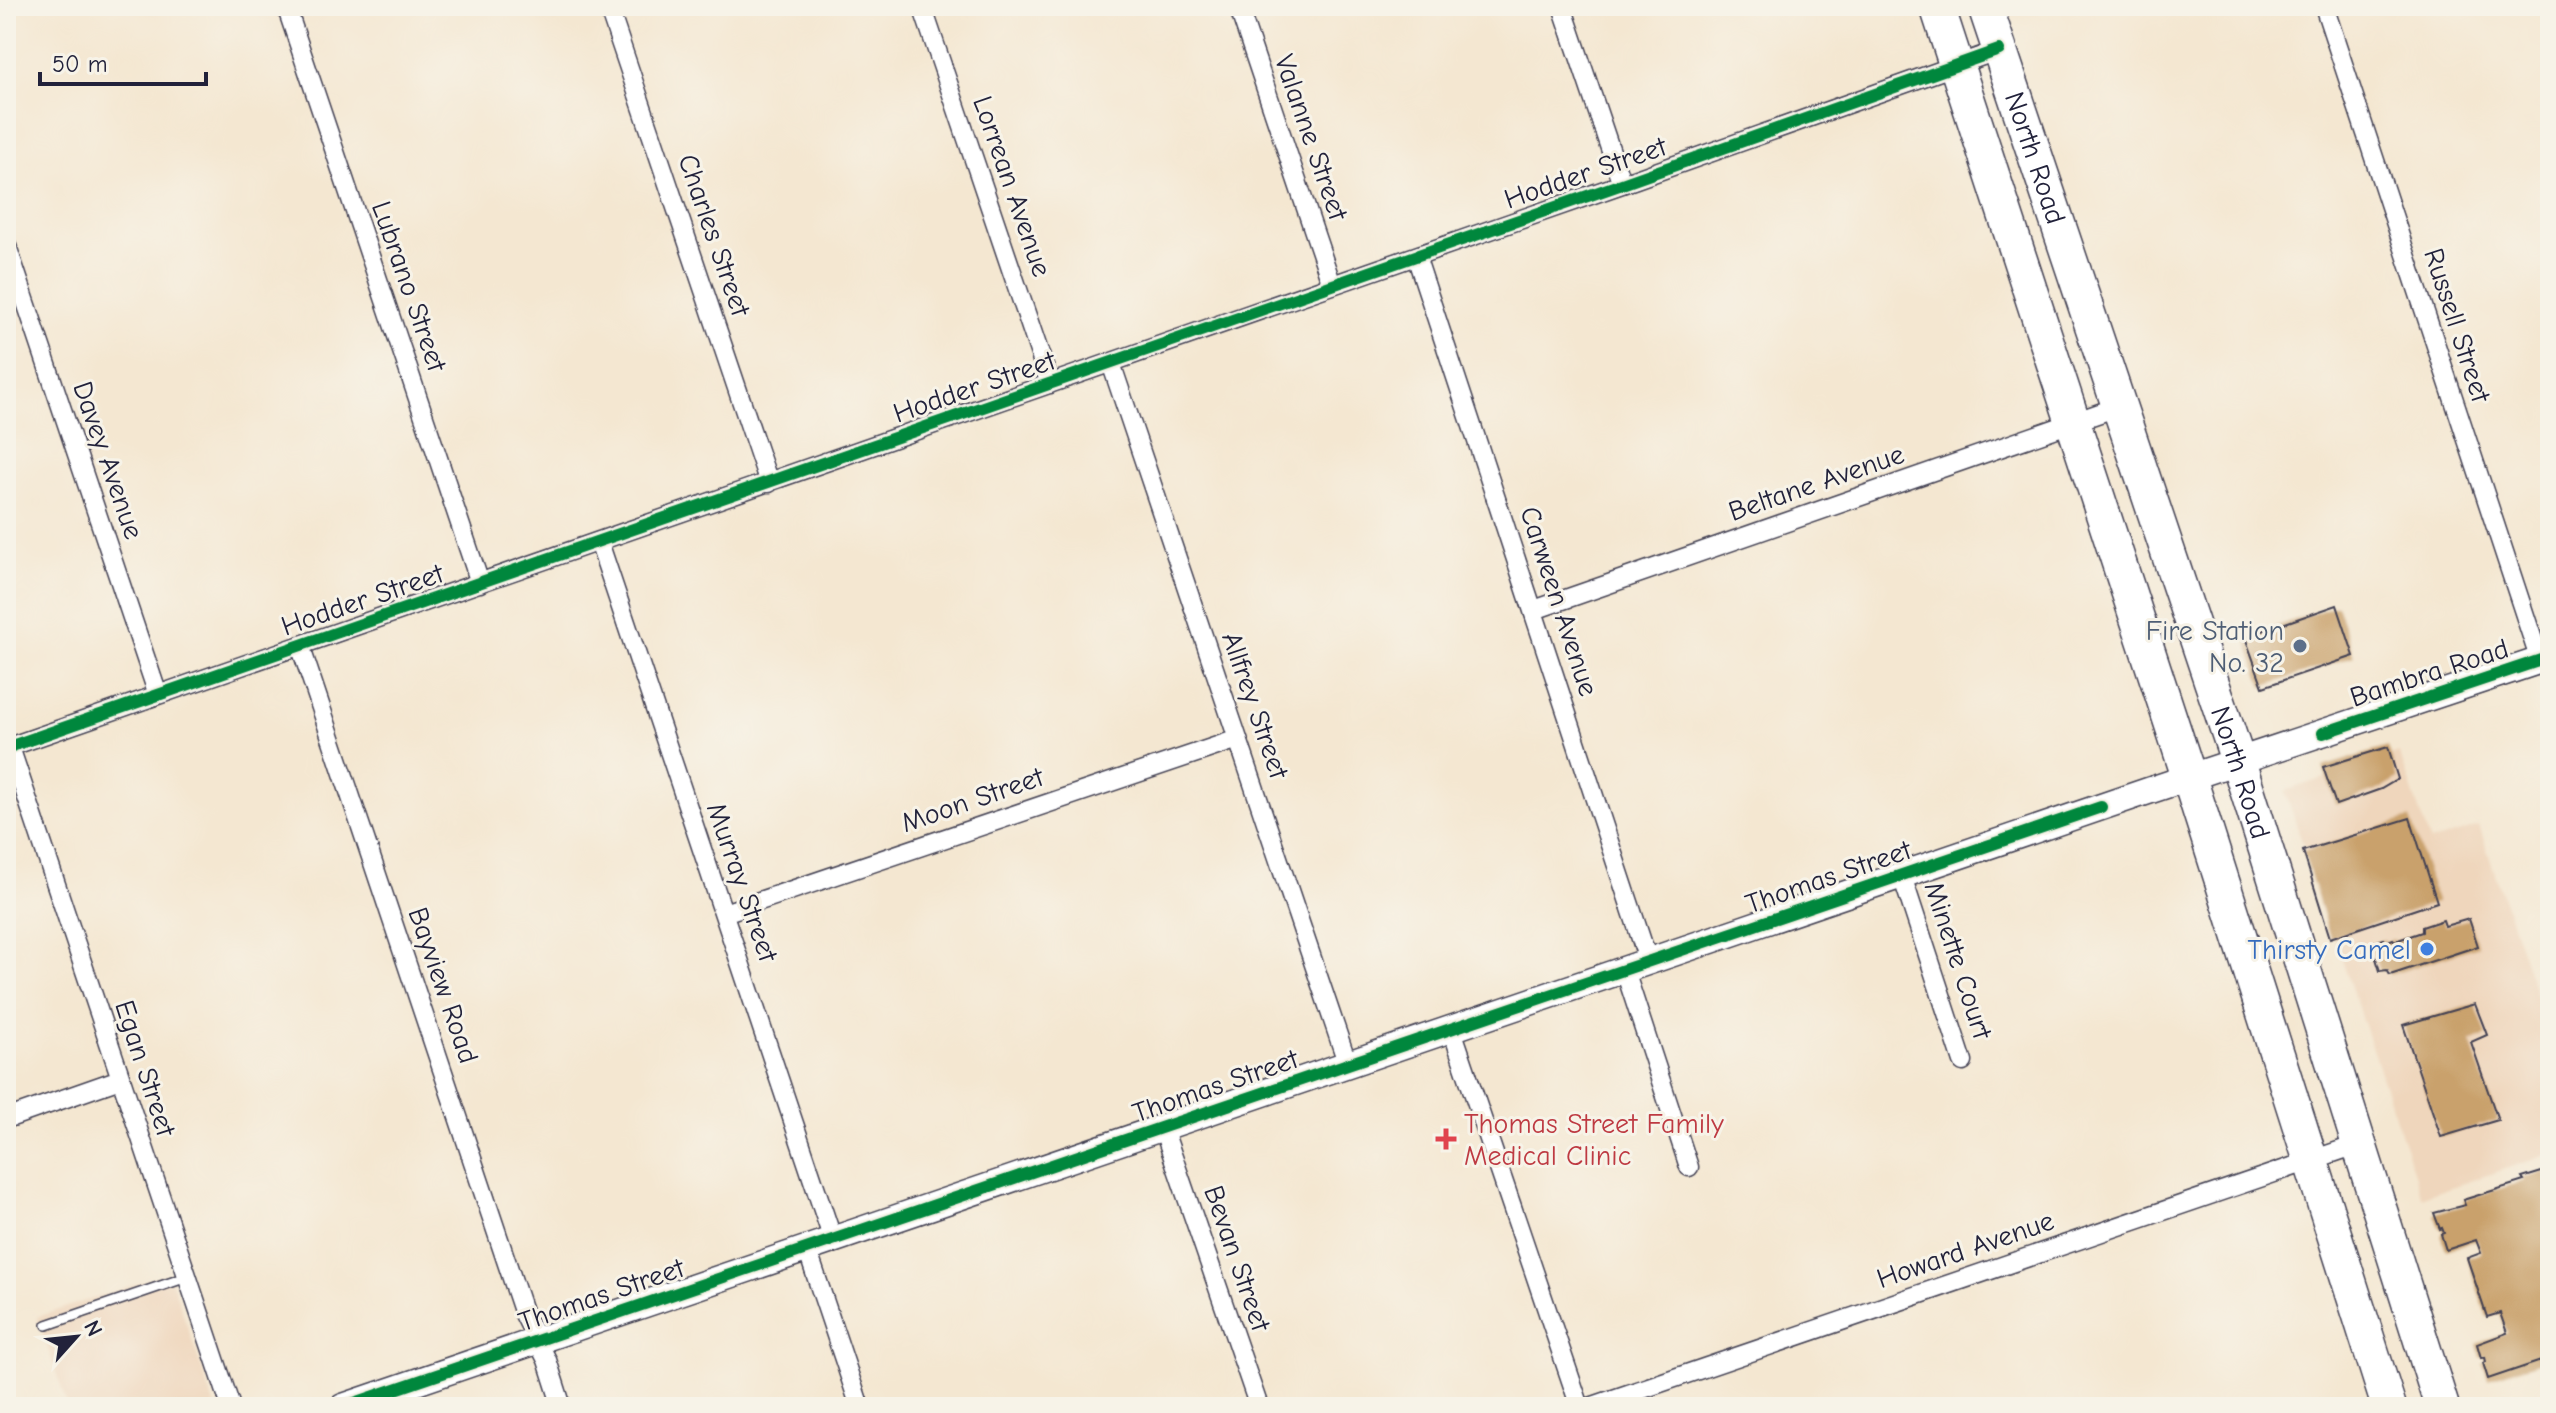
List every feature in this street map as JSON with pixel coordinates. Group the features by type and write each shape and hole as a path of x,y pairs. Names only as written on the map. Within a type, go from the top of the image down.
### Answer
{"highway":[{"name":"North Road","path":"1937,6 2189,777 2389,1407"},
{"name":"North Road","path":"1985,6 2238,761 2442,1407"},
{"path":"2127,586 2173,571"}],"street":[{"name":"Lubrano Street","path":"286,6 480,583"},
{"name":"Charles Street","path":"608,6 769,483"},
{"name":"Lorrean Avenue","path":"922,6 1050,384"},
{"name":"Valanne Street","path":"1238,6 1332,285"},
{"path":"1562,6 1622,184"},
{"name":"Russell Street","path":"2324,6 2545,659"},
{"name":"Hodder Street","path":"8,748 1999,50"},
{"name":"Davey Avenue","path":"6,243 158,695"},
{"name":"Carween Avenue","path":"1416,256 1534,610 1637,967 1689,1167"},
{"name":"Allfrey Street","path":"1111,363 1348,1065"},
{"name":"Beltane Avenue","path":"1534,610 2117,407"},
{"name":"Murray Street","path":"599,542 833,1240"},
{"name":"Bayview Road","path":"300,645 524,1314 547,1360 562,1407"},
{"name":"Bambra Road","path":"2189,777 2545,659"},
{"name":"Moon Street","path":"724,913 1238,739"},
{"name":"Egan Street","path":"8,748 231,1407"},
{"name":"Thomas Street","path":"343,1407 2189,777"},
{"name":"Minette Court","path":"1902,876 1963,1062"},
{"path":"1452,1030 1580,1407"},
{"path":"6,1119 120,1079"},
{"name":"Bevan Street","path":"1163,1128 1259,1407"},
{"name":"Howard Avenue","path":"1590,1407 2359,1144"},
{"path":"807,1249 860,1407"}],"lane":[{"path":"47,1325 187,1277"}],"shaded area":[{"path":"2399,753 2430,842 2479,826 2550,1036 2550,1154 2422,1197 2285,791"},
{"path":"169,1273 215,1407 68,1407 37,1317"}],"building":[{"name":"Fire Station No. 32","path":"2337,605 2354,656 2263,687 2245,637"},
{"path":"2388,747 2398,779 2381,789 2336,805 2323,767"},
{"path":"2410,818 2437,902 2330,938 2303,851"},
{"path":"2469,919 2478,946 2390,975 2387,970 2380,971 2371,943 2384,939 2386,942 2395,941 2422,932 2422,927 2443,920 2445,926"},
{"path":"2475,1004 2487,1035 2471,1042 2498,1120 2441,1137 2403,1025"},
{"path":"2545,1171 2550,1183 2550,1358 2488,1379 2483,1363 2486,1362 2485,1357 2481,1358 2477,1344 2507,1333 2500,1313 2487,1317 2467,1258 2481,1253 2476,1240 2446,1250 2441,1234 2444,1233 2434,1213 2465,1205 2463,1200 2524,1181 2522,1178"}],"cycle path":[{"path":"6,748 1999,50"},
{"path":"2323,733 2550,657"},
{"path":"343,1407 2101,807"}],"place":[{"name":"Fire Station No. 32","path":"2300,646"},
{"name":"Thirsty Camel","path":"2427,949"},
{"name":"Thomas Street Family Medical Clinic","path":"1446,1139"}]}
